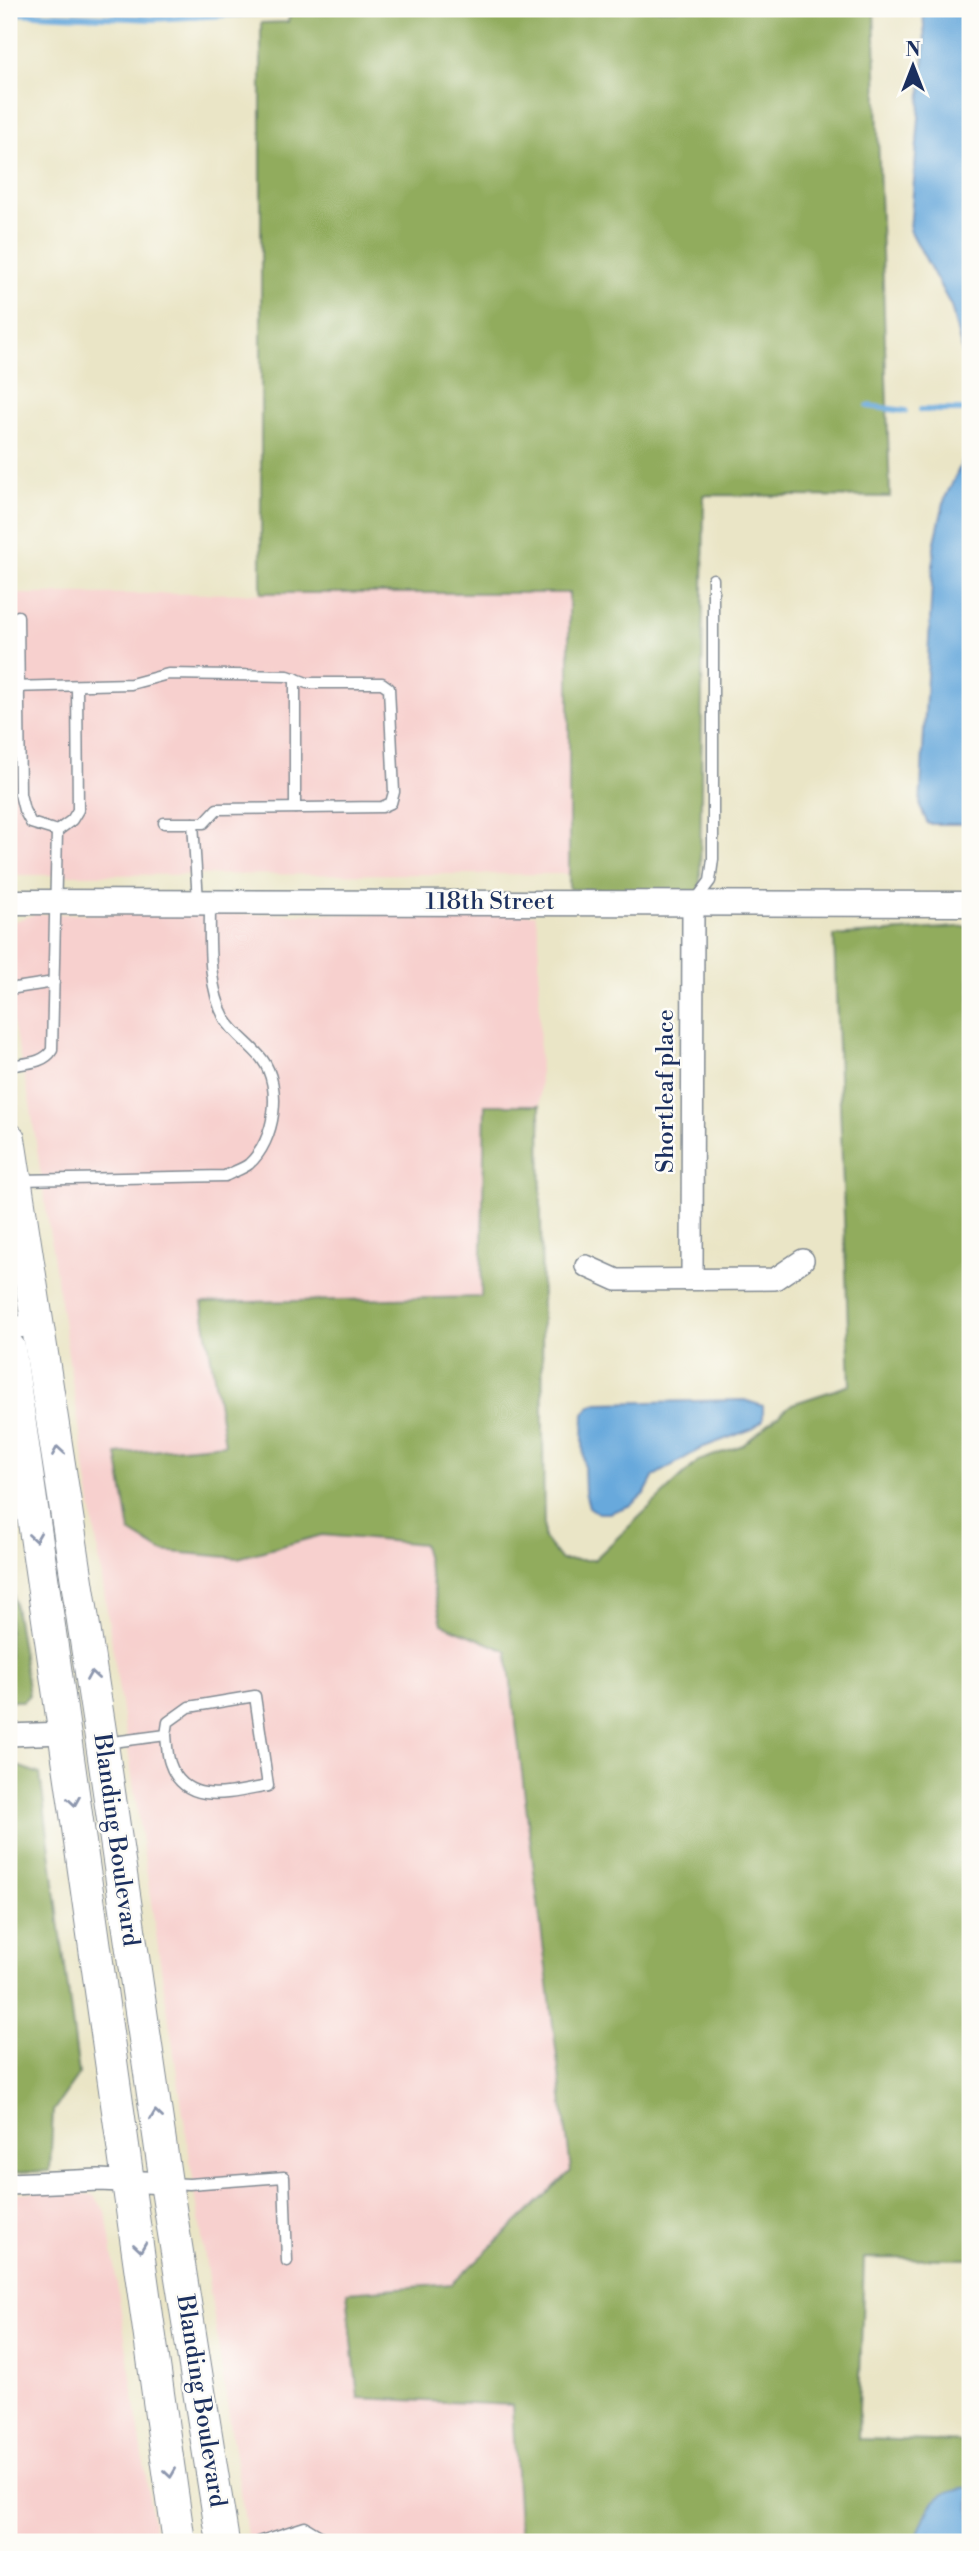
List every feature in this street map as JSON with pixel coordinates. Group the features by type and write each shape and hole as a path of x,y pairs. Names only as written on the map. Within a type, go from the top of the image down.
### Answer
{"main road":[{"name":"Blanding Boulevard","path":"9,1139 17,1180 24,1326 102,1744 166,2183 223,2542"},
{"name":"Blanding Boulevard","path":"9,1348 63,1733 131,2180 179,2542"},
{"path":"52,1650 78,1717 102,1744"},
{"path":"63,1733 89,1764 115,1830"}],"street":[{"name":"118th Street","path":"9,902 970,904"},
{"name":"Shortleaf place","path":"692,1279 693,903"},
{"path":"586,1266 617,1280 775,1279 803,1260"},
{"path":"9,1735 63,1733"},
{"path":"9,2184 131,2180 166,2183"}],"lane":[{"path":"693,903 710,881 713,859 713,579"},
{"path":"18,616 14,687 20,793 31,823 57,831"},
{"path":"14,687 131,684 168,674 288,676 307,683 382,683 389,688 394,792 391,803 382,807 217,809 204,823 164,823"},
{"path":"295,678 295,808"},
{"path":"57,831 72,820 78,810 77,686"},
{"path":"17,1180 225,1176 248,1165 263,1147 272,1117 274,1088 264,1061 226,1020 215,992 192,823"},
{"path":"9,1066 42,1060 52,1049 57,831"},
{"path":"9,989 54,982"},
{"path":"254,1696 268,1786 212,1795 188,1788 178,1780 170,1762 166,1735 168,1722 189,1707 254,1696"},
{"path":"102,1744 166,1735"},
{"path":"166,2183 284,2178 287,2261"},
{"path":"258,2542 305,2527 330,2542"}],"shaded area":[{"path":"569,593 569,874 9,875 9,594"},
{"path":"35,914 535,914 539,934 540,1105 485,1106 481,1297 202,1303 225,1445 117,1454 238,1558 322,1535 424,1544 443,1624 507,1651 571,2171 452,2284 347,2292 359,2398 512,2405 520,2542 248,2542 30,1103 9,1005 9,923"},
{"path":"58,2191 94,2195 106,2212 156,2542 9,2542 9,2193"}],"green space":[{"path":"291,9 874,9 890,497 704,495 700,892 569,889 569,593 261,593 261,23 288,22"},
{"path":"970,926 970,2259 864,2258 858,2439 970,2442 970,2542 520,2542 512,2405 358,2398 347,2292 452,2284 571,2171 507,1651 442,1624 423,1544 322,1535 238,1558 161,1551 130,1532 117,1454 225,1444 202,1303 481,1297 485,1105 540,1105 544,1538 561,1560 594,1560 698,1461 743,1445 792,1404 850,1385 834,936"},
{"path":"9,1568 29,1695 23,1701 9,1701"},
{"path":"9,1763 40,1774 79,2074 53,2111 50,2171 9,2173"}],"water":[{"path":"923,9 970,9 970,824 928,824 920,807 934,546 945,498 969,448 966,368 951,306 910,230 925,43"},
{"path":"744,1400 763,1406 763,1420 752,1429 704,1447 654,1476 645,1493 631,1505 609,1513 598,1513 589,1507 585,1492 583,1441 584,1414 590,1406 598,1403"},
{"path":"970,2487 970,2542 921,2542 917,2536 934,2501 948,2492"}],"waterway":[{"path":"13,13 153,19 279,12"},
{"path":"868,406 905,411"},
{"path":"921,410 968,410"}]}
